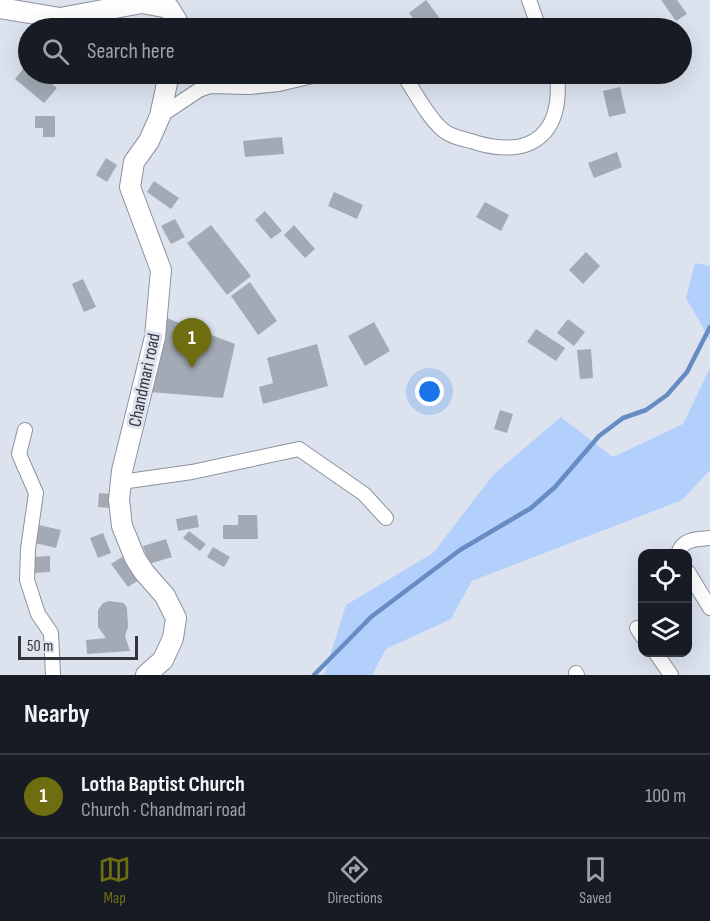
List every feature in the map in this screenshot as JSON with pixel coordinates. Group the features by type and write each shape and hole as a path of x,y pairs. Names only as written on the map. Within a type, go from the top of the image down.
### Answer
{"main road":[{"path":"0,8 60,18 142,3 169,8 175,14"},
{"name":"Chandmari road","path":"147,675 166,653 173,638 176,618 165,596 144,572 122,526 119,500 121,482 154,337 161,270 130,187 134,162 149,141 160,116 167,84"}],"street":[{"path":"529,0 535,18"},
{"path":"160,116 199,90 210,86 250,87 279,84"},
{"path":"410,84 444,131 490,146 510,147 528,143 542,135 553,123 559,103 558,84"},
{"path":"26,430 19,454 36,493 28,549 27,580 38,614 51,633 53,675"},
{"path":"121,482 223,467 299,449 364,494 386,518"},
{"path":"680,549 686,542 710,538"},
{"path":"692,580 710,608"},
{"path":"658,657 671,675"}],"shaded area":[{"path":"695,263 710,266 710,340 686,298"},
{"path":"710,368 710,470 682,500 472,581 451,619 386,649 372,675 324,675 346,605 433,553 494,474 561,417 613,457 683,424"}],"building":[{"path":"426,0 440,18 413,18 409,13"},
{"path":"661,0 677,0 687,14 681,18 674,18"},
{"path":"21,84 52,84 57,88 44,103"},
{"path":"620,87 626,113 609,117 603,91"},
{"path":"35,116 55,116 55,137 43,137 43,128 35,128"},
{"path":"282,137 284,154 245,157 243,141"},
{"path":"617,152 622,167 594,178 588,163"},
{"path":"106,158 117,165 107,182 96,175"},
{"path":"154,181 179,198 171,209 147,192"},
{"path":"334,192 363,205 357,219 328,206"},
{"path":"485,202 509,215 501,231 476,217"},
{"path":"265,211 282,231 271,239 255,220"},
{"path":"175,219 185,237 171,244 161,226"},
{"path":"211,225 251,276 227,295 187,243"},
{"path":"294,225 315,249 305,258 284,235"},
{"path":"586,252 600,266 583,284 569,270"},
{"path":"83,279 96,307 84,312 72,284"},
{"path":"250,282 277,321 258,335 231,296"},
{"path":"164,317 235,344 223,398 150,392"},
{"path":"568,319 585,332 574,346 557,333"},
{"path":"374,322 390,351 365,366 348,336"},
{"path":"536,329 565,348 556,361 527,342"},
{"path":"317,344 328,386 263,404 259,387 273,383 267,358"},
{"path":"591,349 593,378 580,379 577,350"},
{"path":"500,410 513,414 507,433 494,429"},
{"path":"99,493 111,494 110,508 98,507"},
{"path":"197,515 199,527 178,531 176,519"},
{"path":"238,515 257,515 258,539 223,539 223,525 238,525"},
{"path":"39,525 61,530 56,548 35,543"},
{"path":"189,531 206,544 200,551 183,538"},
{"path":"103,533 111,553 98,558 90,538"},
{"path":"166,539 172,557 149,564 143,546"},
{"path":"213,547 230,557 224,567 207,557"},
{"path":"50,556 50,572 32,573 31,557"},
{"path":"122,557 139,580 128,587 111,564"},
{"path":"109,601 124,603 127,608 128,627 125,636 130,651 87,654 86,640 106,638 98,627 98,610 103,603"}],"waterway":[{"path":"314,675 371,617 460,550 531,508 555,487 599,436 623,418 646,410 667,395 687,372 710,327"}],"place":[{"name":"Lotha Baptist Church","path":"192,368"}]}
